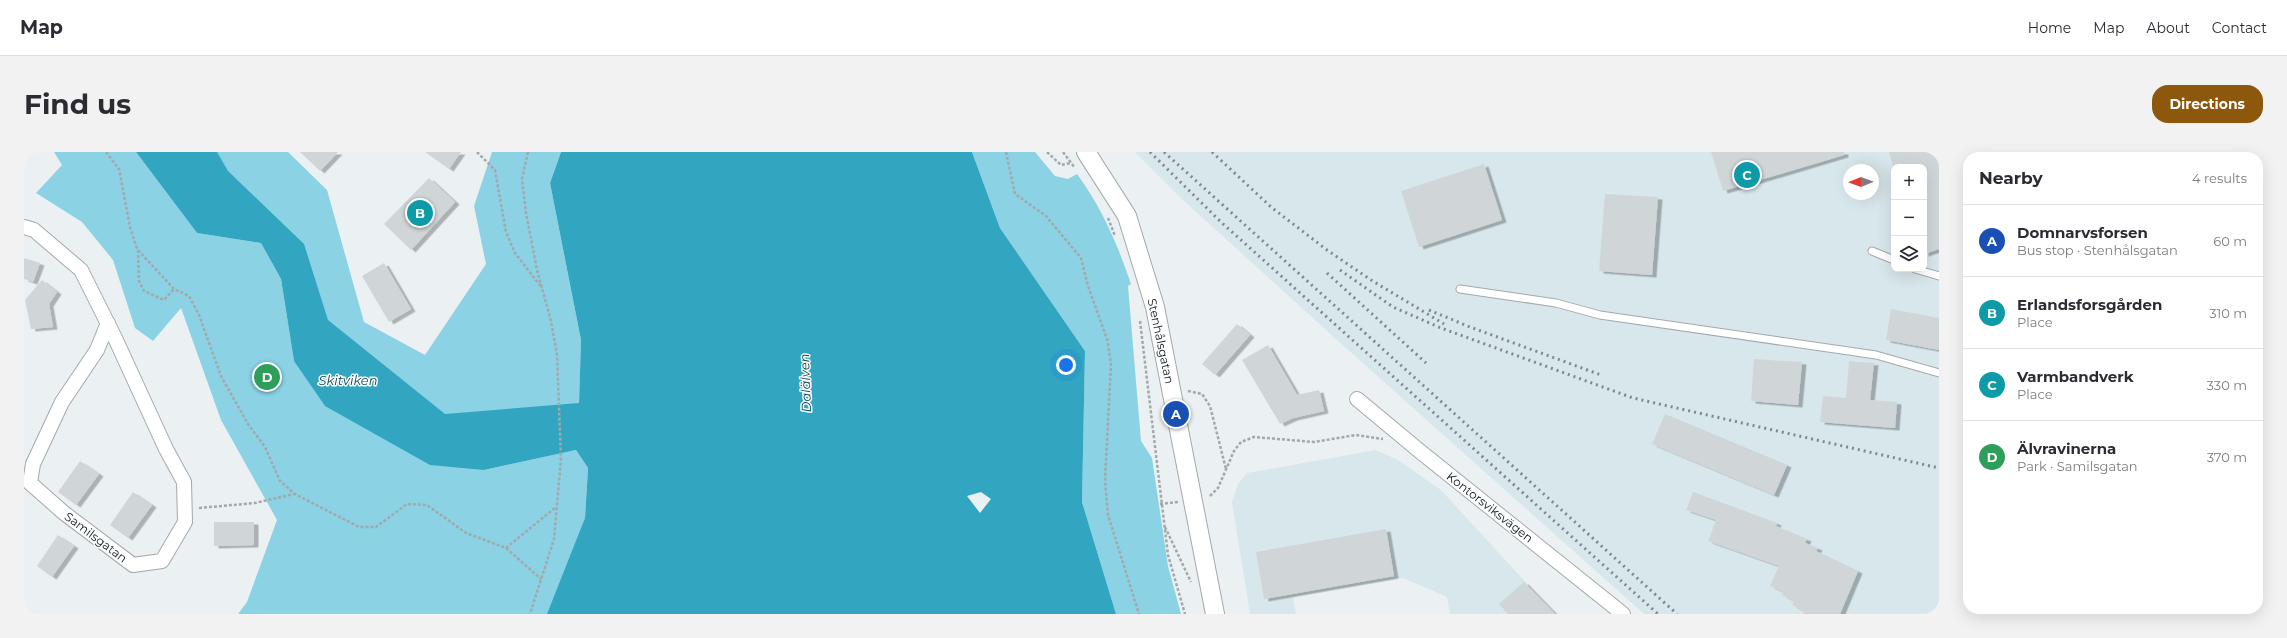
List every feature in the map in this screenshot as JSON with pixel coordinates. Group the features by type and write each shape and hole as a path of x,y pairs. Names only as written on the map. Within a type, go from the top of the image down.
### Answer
{"street":[{"name":"Stenhålsgatan","path":"1086,152 1128,216 1155,307 1215,614"},
{"name":"Samilsgatan","path":"24,227 34,230 81,270 108,323 166,449 184,482 185,522 162,562 133,565 64,513 30,483 32,464 62,402 97,350 108,323"},
{"name":"Kontorsviksvägen","path":"1357,399 1623,614"}],"lane":[{"path":"1872,251 1891,259"},
{"path":"1925,272 1939,276"},
{"path":"1460,289 1556,303 1600,315 1876,354 1939,373"}],"path":[{"path":"106,152 119,169 130,227 138,249 139,281 144,291 164,300 174,288"},
{"path":"477,152 494,170 506,232 514,254 543,290"},
{"path":"528,152 522,180 526,213 551,321 557,355 561,459 554,539 530,614"},
{"path":"1006,152 1015,194 1046,216 1080,258 1088,286 1107,339 1111,364 1105,480 1108,515 1139,614"},
{"path":"1047,152 1061,165 1071,162"},
{"path":"1063,152 1081,174"},
{"path":"1105,211 1117,241"},
{"path":"138,249 174,288 189,296 199,315 221,376 248,424 265,447 280,481 295,494 359,527 376,527 407,504 427,506 466,534 506,548 541,578"},
{"path":"1139,315 1160,504 1168,555 1185,614"},
{"path":"1189,395 1188,390 1202,394 1210,406 1226,469"},
{"path":"1210,496 1218,488 1234,451 1241,442 1254,437 1314,442 1356,435 1384,439"},
{"path":"185,509 255,503 295,494"},
{"path":"1160,504 1178,502"},
{"path":"506,548 556,507"},
{"path":"1164,524 1192,584"}],"shaded area":[{"path":"54,152 136,152 197,233 261,243 281,279 294,361 484,470 576,450 588,468 585,518 554,614 238,614 247,602 277,520 221,420 181,308 153,341 135,328 113,260 82,222 36,193 62,165"},
{"path":"211,152 288,152 327,190 364,322 425,355 486,264 474,206 492,152 561,152 550,183 581,340 579,403 471,430 353,368 237,183"},
{"path":"972,152 1035,152 1055,176 1068,179 1077,174 1094,200 1108,226 1131,284 1128,286 1141,441 1152,458 1168,566 1181,614 1116,614 1082,502 1085,351 1000,228"},
{"path":"1135,152 1939,152 1939,614 1644,614 1337,340 1183,200"},
{"path":"1376,450 1398,460 1441,490 1555,614 1450,614 1447,597 1403,578 1293,597 1296,614 1250,614 1232,502 1238,484 1247,473"}],"water":[{"path":"136,152 217,152 228,171 304,244 328,320 445,414 579,403 581,340 550,183 561,152 972,152 1000,228 1085,351 1082,502 1116,614 547,614 585,518 588,468 576,450 484,470 430,465 325,406 294,361 281,279 261,243 197,233","holes":["981,492 991,499 980,513 967,496"]}],"building":[{"path":"300,152 338,152 320,171"},
{"path":"425,152 461,152 449,169"},
{"path":"1711,152 1844,152 1844,155 1723,191"},
{"path":"1889,152 1939,152 1939,249 1927,253 1927,164 1892,164"},
{"path":"1484,164 1502,220 1419,247 1401,191"},
{"path":"429,178 455,202 411,250 384,224"},
{"path":"1605,194 1658,197 1652,275 1599,271"},
{"path":"24,258 40,263 33,282 24,279"},
{"path":"384,263 411,309 389,322 362,276"},
{"path":"42,280 57,292 49,304 53,327 31,329 25,300"},
{"path":"1891,309 1939,318 1939,350 1886,340"},
{"path":"1237,324 1250,335 1215,375 1202,364"},
{"path":"1268,345 1297,395 1319,390 1324,411 1293,418 1280,424 1242,360"},
{"path":"1754,359 1802,362 1798,405 1751,401"},
{"path":"1849,361 1874,363 1870,400 1897,402 1895,428 1820,422 1823,396 1846,398"},
{"path":"1665,414 1787,465 1774,495 1652,444"},
{"path":"80,461 99,474 76,505 58,492"},
{"path":"133,492 152,505 128,538 110,525"},
{"path":"1693,492 1777,523 1776,526 1807,539 1805,543 1818,548 1816,551 1858,571 1840,614 1803,614 1805,611 1792,605 1794,601 1782,595 1783,592 1770,586 1779,566 1708,541 1716,520 1686,510"},
{"path":"214,522 254,522 254,545 214,546"},
{"path":"1386,529 1394,576 1264,599 1256,552"},
{"path":"58,535 74,546 52,577 37,566"},
{"path":"1524,582 1555,614 1508,614 1499,604"}],"railway":[{"path":"1150,152 1222,223 1658,614"},
{"path":"1164,152 1677,614"},
{"path":"1212,152 1271,207 1327,250 1371,280 1444,324"},
{"path":"1340,270 1393,307 1441,328 1633,398 1939,468"},
{"path":"1327,273 1426,363"},
{"path":"1429,310 1470,327 1601,375"}],"place":[{"name":"Varmbandverk","path":"1747,175"},
{"name":"Erlandsforsgården","path":"420,213"},
{"name":"Älvravinerna","path":"267,377"},
{"name":"Domnarvsforsen","path":"1176,414"}],"water label":[{"name":"Skitviken","path":"348,380"},
{"name":"Dalälven","path":"805,383"}]}
